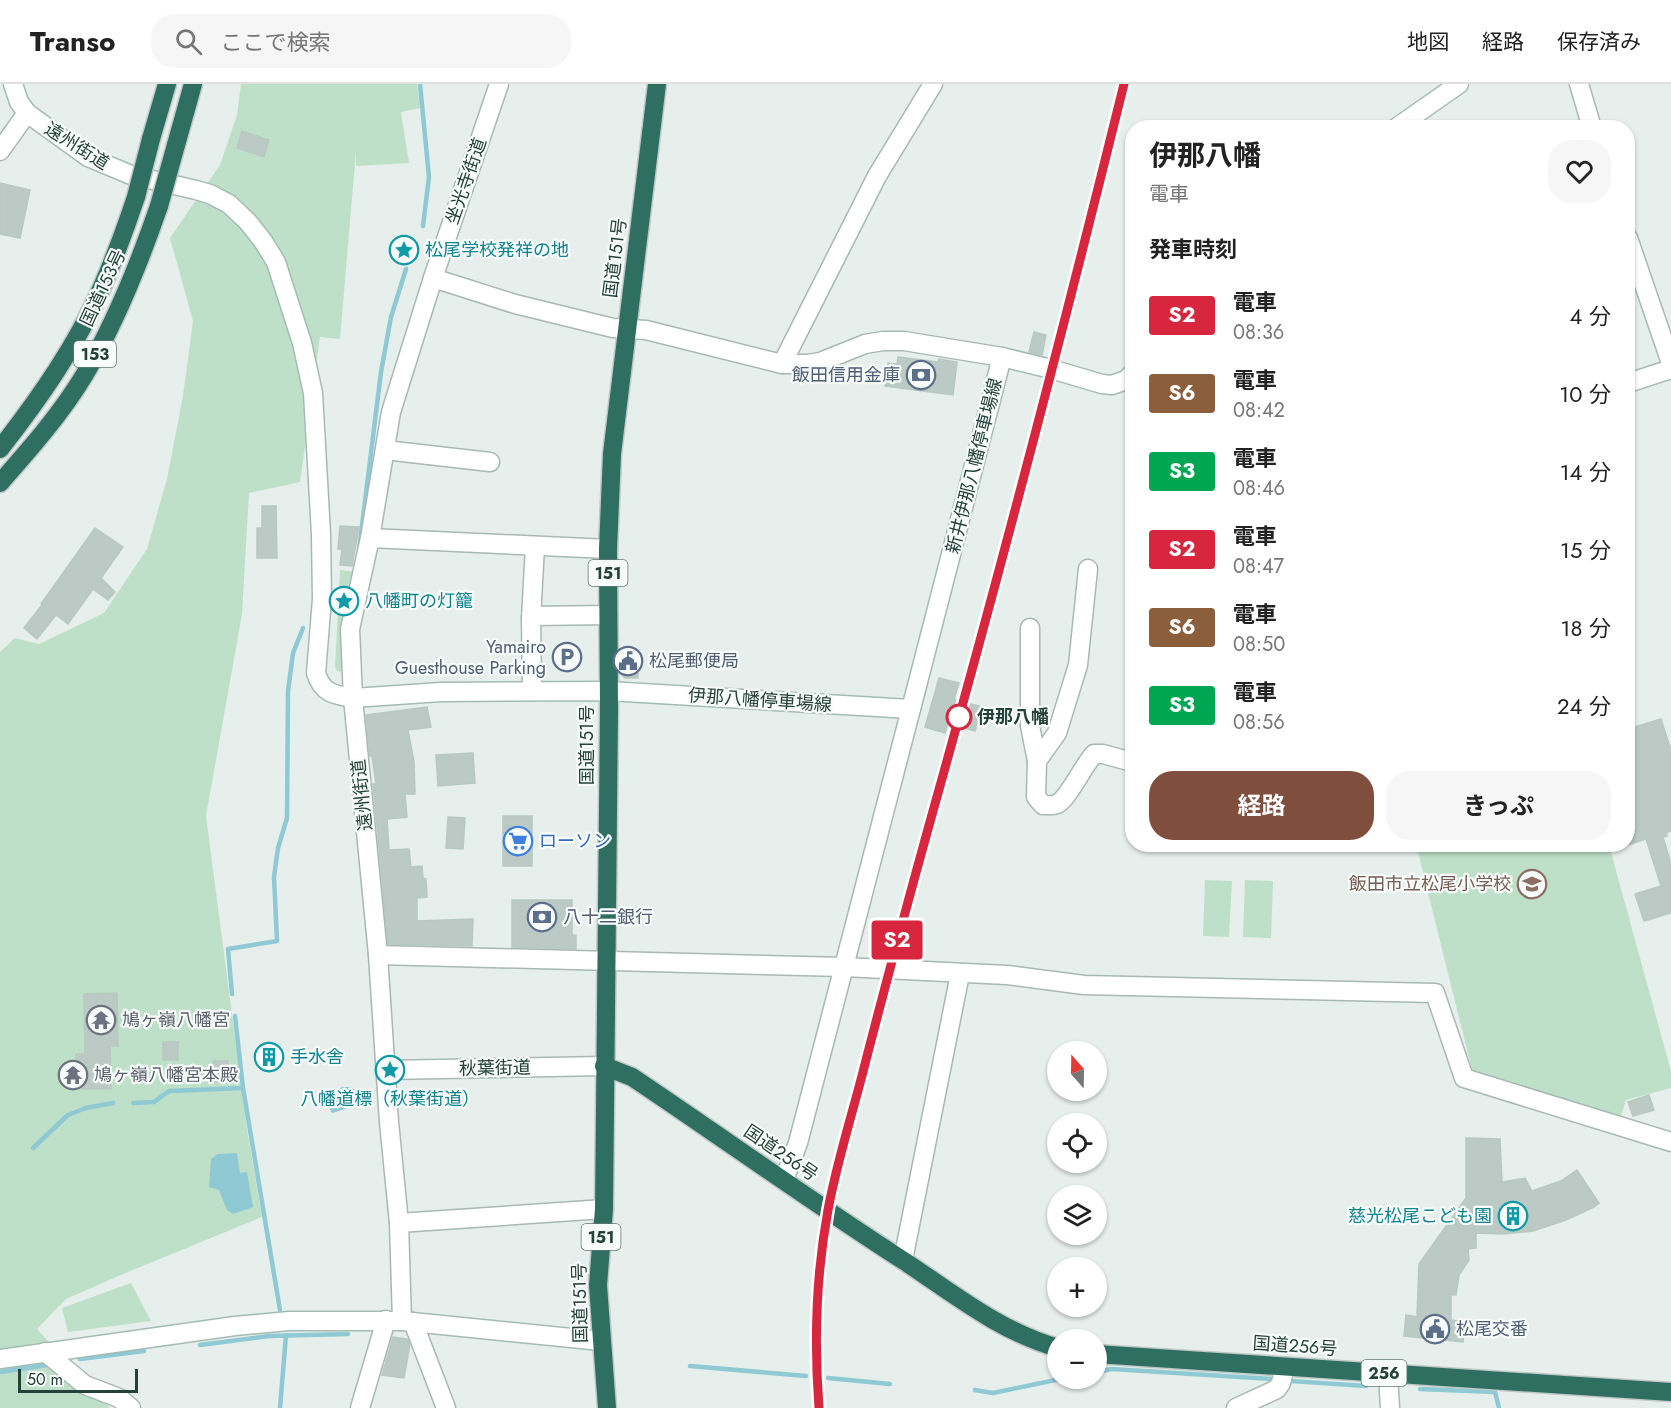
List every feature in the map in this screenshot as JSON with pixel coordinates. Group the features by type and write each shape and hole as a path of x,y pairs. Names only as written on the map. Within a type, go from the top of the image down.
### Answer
{"highway":[{"name":"国道153号","path":"0,449 42,392 84,323 102,288 136,197 167,84"},
{"name":"国道153号","path":"0,483 54,419 85,374 124,297 159,206 193,84"},
{"name":"国道151号","path":"607,1408 597,1285 604,1209 608,549 612,454 657,84"},
{"name":"国道256号","path":"604,1066 633,1077 1003,1327 1030,1340 1047,1345"},
{"name":"国道256号","path":"1107,1355 1671,1392"}],"street":[{"name":"遠州街道","path":"13,84 19,102 27,113 88,157 130,176 196,190 229,204 248,222 276,262 302,343 313,393 318,458 322,598 315,662 316,673 319,684 329,692 353,698"},
{"name":"坐光寺街道","path":"432,278 499,84"},
{"path":"1407,120 1459,84"},
{"path":"1579,84 1590,120"},
{"path":"782,364 877,176 930,85"},
{"path":"0,151 27,113"},
{"path":"1635,258 1671,363"},
{"name":"遠州街道","path":"360,1408 400,1321 399,1223 388,1122 378,955 353,698 350,629 370,538 392,412 432,278"},
{"path":"432,278 515,304 627,330 646,330 782,364 814,363 883,341 904,341 1002,357"},
{"name":"新井伊那八幡停車場線","path":"784,1180 798,1143 1002,357 1112,386 1125,380"},
{"path":"1635,381 1671,369"},
{"path":"385,450 490,462"},
{"path":"370,538 608,549"},
{"path":"532,691 531,616 535,546"},
{"path":"1037,761 1057,733 1078,665 1088,569"},
{"path":"531,616 608,615"},
{"path":"1030,628 1030,726 1037,761 1036,797 1043,805 1052,806 1060,803 1084,765 1094,754 1125,760"},
{"name":"伊那八幡停車場線","path":"353,698 441,692 608,691 911,709"},
{"path":"378,955 844,968 1007,975 1084,985 1435,993 1464,1078 1671,1143"},
{"path":"903,1260 960,974"},
{"name":"秋葉街道","path":"386,1070 604,1066"},
{"path":"399,1223 604,1209"},
{"name":"遠州街道","path":"400,1321 446,1408"},
{"path":"0,1359 235,1326 289,1322 400,1321 601,1341"},
{"path":"45,1352 85,1385 119,1398 131,1408"},
{"path":"1236,1408 1277,1389 1281,1383 1284,1367"},
{"path":"1388,1374 1390,1408"}],"green space":[{"path":"241,84 417,84 420,108 401,112 409,163 356,166 356,151 340,339 320,337 300,482 249,493 242,614 206,816 247,1129 262,1217 66,1299 37,1329 110,1408 0,1408 0,652 15,638 39,644 104,613 147,549 167,479 183,396 193,321 170,238 220,165 237,115"},
{"path":"340,570 356,572 343,626 342,672 337,671 335,667"},
{"name":"飯田市立松尾小学校","path":"1418,852 1611,852 1671,1071 1671,1088 1626,1100 1620,1119 1472,1070"},
{"path":"1205,880 1232,881 1229,937 1203,936"},
{"path":"1245,880 1273,881 1271,938 1243,937"},
{"path":"131,1283 151,1321 68,1332 62,1308"}],"water":[{"path":"342,1087 350,1087 359,1092 359,1105 332,1113 326,1102 331,1093"},
{"path":"237,1153 240,1173 247,1172 253,1207 233,1214 227,1210 219,1190 209,1187 211,1159 218,1154"}],"building":[{"path":"242,131 269,140 264,157 237,148"},
{"path":"0,183 30,190 20,238 0,234"},
{"path":"1034,332 1046,335 1042,355 1029,352"},
{"name":"飯田信用金庫","path":"898,357 957,362 953,395 885,386 888,363 897,364"},
{"path":"262,506 276,506 277,558 257,558 257,528 262,528"},
{"path":"340,526 359,527 352,566 340,565 342,549 338,549"},
{"path":"95,528 123,547 101,578 115,592 108,600 93,589 68,624 56,615 37,639 24,628"},
{"name":"松尾郵便局","path":"620,650 638,650 638,678 625,678 620,673"},
{"path":"939,678 959,683 954,699 982,707 975,731 948,723 945,733 925,727"},
{"path":"427,707 431,727 408,730 414,762 415,794 405,794 407,817 387,819 389,850 409,849 411,867 422,866 423,878 426,879 427,897 417,898 417,921 473,919 472,946 388,944 373,784 376,784 372,756 370,756 366,715"},
{"path":"1661,719 1671,750 1671,831 1663,837 1671,864 1671,913 1644,921 1635,894 1661,886 1646,839 1635,843 1635,727"},
{"path":"473,753 475,783 438,786 436,755"},
{"name":"ローソン","path":"503,816 532,816 532,866 503,866"},
{"path":"448,817 465,818 463,849 446,848"},
{"name":"八十二銀行","path":"512,900 572,900 572,935 576,935 576,949 512,947"},
{"name":"鳩ヶ嶺八幡宮","path":"117,993 118,1046 110,1046 111,1089 82,1089 81,1083 66,1084 65,1064 76,1064 76,1054 85,1054 84,994"},
{"path":"163,1042 178,1042 178,1060 163,1060"},
{"path":"213,1061 228,1061 228,1082 212,1082"},
{"path":"1649,1095 1654,1110 1633,1116 1628,1102"},
{"name":"慈光松尾こども園","path":"1466,1138 1500,1139 1502,1182 1525,1178 1532,1191 1561,1181 1577,1170 1599,1203 1566,1220 1533,1231 1503,1234 1476,1233 1476,1248 1468,1249 1469,1260 1459,1275 1456,1295 1451,1295 1451,1320 1465,1322 1463,1342 1404,1336 1406,1315 1417,1317 1419,1264 1466,1198"},
{"path":"393,1337 407,1339 410,1344 404,1378 382,1375"}],"waterway":[{"path":"420,84 429,177 423,226"},
{"path":"409,260 413,247"},
{"path":"359,550 381,372 391,317 406,269"},
{"path":"232,994 228,949 277,941 274,877 278,848 287,818 288,691 293,653 303,628"},
{"path":"235,1016 243,1088 280,1310"},
{"path":"133,1103 154,1102 169,1091 243,1088"},
{"path":"33,1148 68,1115 86,1108 113,1103"},
{"path":"200,1345 269,1336 348,1334"},
{"path":"280,1408 286,1335"},
{"path":"80,1359 144,1351"},
{"path":"0,1372 47,1365"},
{"path":"690,1366 806,1376"},
{"path":"1107,1370 1272,1379"},
{"path":"828,1378 890,1384"},
{"path":"1291,1381 1366,1386"},
{"path":"975,1390 993,1393 1047,1382"},
{"path":"1420,1389 1495,1392 1499,1408"}],"railway":[{"path":"819,1408 816,1334 821,1256 828,1210 889,969 1003,558 1077,276 1124,84"}],"train":[{"name":"S2","path":"819,1408 816,1334 821,1256 828,1210 889,969 1003,558 1077,276 1124,84"}],"place":[{"name":"松尾学校発祥の地","path":"404,250"},
{"name":"飯田信用金庫","path":"921,375"},
{"name":"八幡町の灯籠","path":"344,601"},
{"name":"Yamairo Guesthouse Parking","path":"567,657"},
{"name":"松尾郵便局","path":"628,661"},
{"name":"伊那八幡","path":"959,717"},
{"name":"ローソン","path":"518,841"},
{"name":"飯田市立松尾小学校","path":"1532,884"},
{"name":"八十二銀行","path":"542,917"},
{"name":"鳩ヶ嶺八幡宮","path":"101,1020"},
{"name":"手水舎","path":"269,1057"},
{"name":"八幡道標（秋葉街道）","path":"390,1070"},
{"name":"鳩ヶ嶺八幡宮本殿","path":"73,1075"},
{"name":"慈光松尾こども園","path":"1513,1216"},
{"name":"松尾交番","path":"1435,1329"}]}
